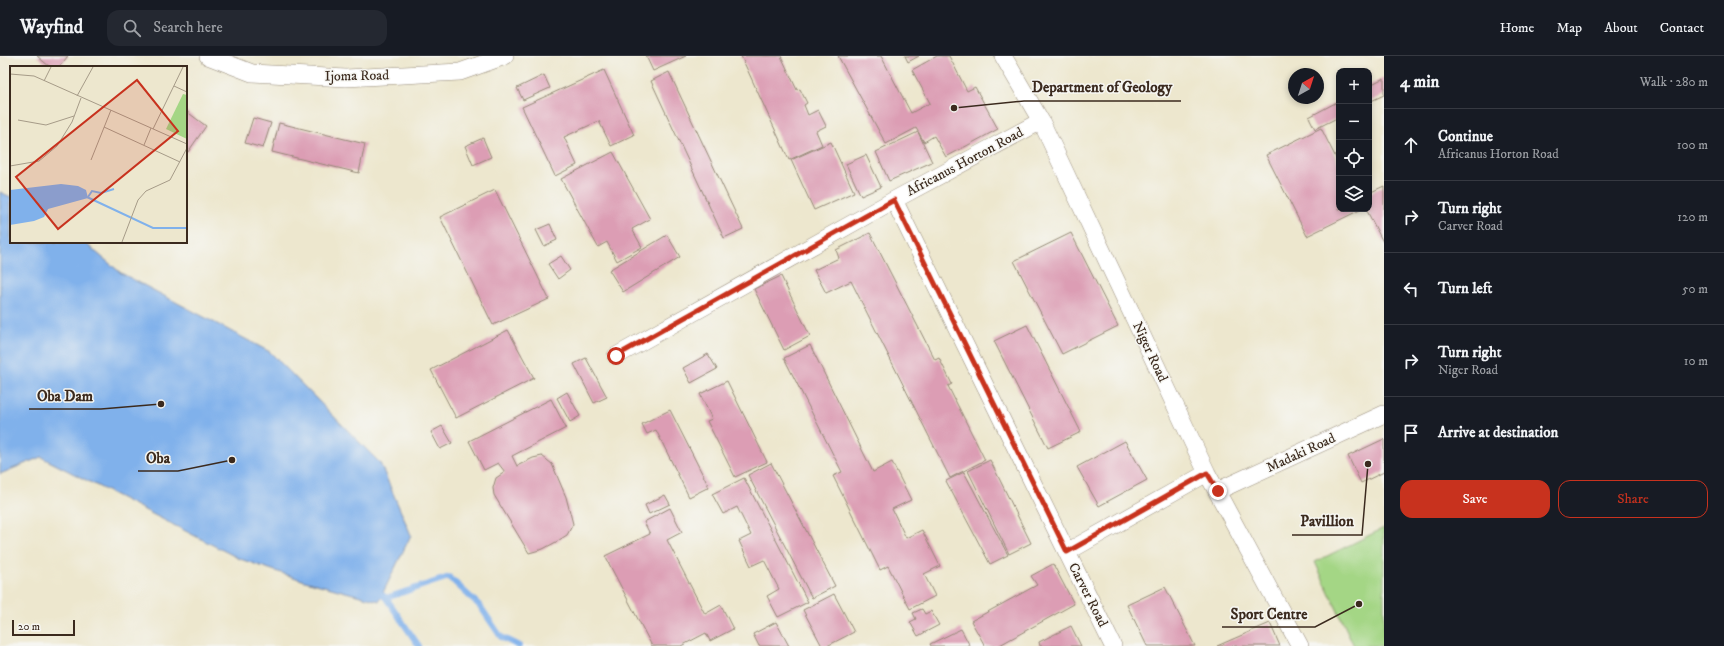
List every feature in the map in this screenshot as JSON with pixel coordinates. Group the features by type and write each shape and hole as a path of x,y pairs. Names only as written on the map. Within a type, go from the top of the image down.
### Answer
{"street":[{"name":"Ijoma Road","path":"208,56 252,73 346,78 460,72 505,56"},
{"name":"Niger Road","path":"1003,56 1041,121 1207,473 1300,646"},
{"name":"Africanus Horton Road","path":"616,356 894,200 1041,121"},
{"name":"Carver Road","path":"894,200 1114,646"},
{"name":"Madaki Road","path":"1218,491 1384,414"},
{"path":"1067,552 1207,473"}],"green space":[{"path":"1384,528 1384,646 1354,646 1315,562"}],"water":[{"path":"0,192 10,197 10,243 85,243 121,273 270,352 380,463 411,535 379,601 305,581 240,559 41,457 0,474"}],"building":[{"path":"37,56 68,56 60,66 49,66"},
{"path":"646,56 686,56 653,71"},
{"path":"741,56 781,56 797,90 800,89 807,103 804,105 808,115 818,110 826,126 816,131 822,145 789,160"},
{"path":"838,56 881,56 911,113 930,103 912,70 937,56 949,56 967,91 975,87 998,129 946,157 934,136 924,142 916,128 886,144"},
{"path":"905,56 919,56 908,62"},
{"path":"604,70 634,135 611,146 599,121 564,137 577,165 555,176 522,107"},
{"path":"669,72 743,229 724,238 651,81"},
{"path":"544,75 550,88 523,100 517,88"},
{"path":"1384,78 1384,95 1372,101 1372,84"},
{"path":"1336,103 1336,118 1315,129 1309,117"},
{"path":"187,112 206,126 188,152 187,151"},
{"path":"253,118 271,123 263,148 245,143"},
{"path":"279,123 365,144 359,173 272,152"},
{"path":"1321,128 1336,158 1336,212 1356,212 1307,236 1266,155"},
{"path":"918,132 932,162 889,181 876,152"},
{"path":"483,138 491,157 473,165 465,146"},
{"path":"831,142 854,192 814,210 791,160"},
{"path":"613,152 650,219 632,229 642,247 617,261 607,242 598,247 561,179"},
{"path":"866,155 881,187 861,196 846,164"},
{"path":"1384,186 1384,244 1368,212 1372,212 1372,192"},
{"path":"495,190 549,299 493,325 440,217"},
{"path":"550,224 557,240 544,246 536,230"},
{"path":"870,233 935,360 939,358 952,384 948,386 985,460 950,478 851,281 826,293 814,270 839,258 836,250"},
{"path":"1071,233 1118,326 1062,354 1014,261"},
{"path":"667,235 680,257 623,292 609,270"},
{"path":"561,256 570,270 558,279 548,264"},
{"path":"781,276 810,336 784,350 754,289"},
{"path":"1027,325 1081,432 1048,448 994,341"},
{"path":"508,330 534,378 456,418 431,370"},
{"path":"810,345 873,472 892,462 911,500 892,509 906,538 922,530 940,566 924,574 935,596 910,609 888,566 880,570 833,476 842,472 784,358"},
{"path":"708,354 717,369 691,383 683,368"},
{"path":"586,358 607,397 594,403 574,364"},
{"path":"727,381 767,462 735,477 707,421 712,419 700,394"},
{"path":"567,392 580,416 570,422 557,398"},
{"path":"551,399 566,428 512,456 517,466 533,458 542,456 552,464 566,497 573,524 567,535 543,549 529,553 494,495 493,488 496,478 505,472 498,463 484,470 469,441"},
{"path":"670,410 709,487 689,497 656,430 647,434 642,424"},
{"path":"442,426 452,443 440,449 431,432"},
{"path":"1384,439 1384,472 1361,483 1348,456"},
{"path":"1125,441 1147,480 1099,506 1077,467"},
{"path":"990,460 1031,543 1009,554 968,471"},
{"path":"771,463 835,586 812,598 748,475"},
{"path":"964,472 1008,555 990,564 946,481"},
{"path":"744,478 808,602 778,617 767,596 779,589 764,560 751,566 739,541 751,535 737,507 723,514 712,494"},
{"path":"665,495 670,504 649,514 645,505"},
{"path":"670,508 682,532 667,540 705,614 721,605 733,629 710,641 706,633 681,646 652,646 605,556 650,534 644,522"},
{"path":"1053,564 1074,604 998,646 985,646 971,621 1037,585 1031,576"},
{"path":"1165,587 1195,646 1147,646 1127,605"},
{"path":"834,594 854,632 827,646 822,646 803,610"},
{"path":"922,609 925,614 931,611 939,625 918,636 910,622 916,619 913,613"},
{"path":"776,622 789,646 759,646 753,634"},
{"path":"1270,623 1280,646 1217,646"},
{"path":"1071,626 1081,646 1040,646 1039,642"},
{"path":"961,629 970,646 931,646 930,644"}],"waterway":[{"path":"386,598 449,577 480,606 501,637 519,646"},
{"path":"377,590 386,598 419,646"}],"place":[{"name":"Department of Geology","path":"954,108"},
{"name":"Oba Dam","path":"161,404"},
{"name":"Oba","path":"232,460"},
{"name":"Pavillion","path":"1368,464"},
{"name":"Sport Centre","path":"1359,604"}],"route":[{"path":"616,356 894,200 1067,552 1207,473 1218,491"}]}
